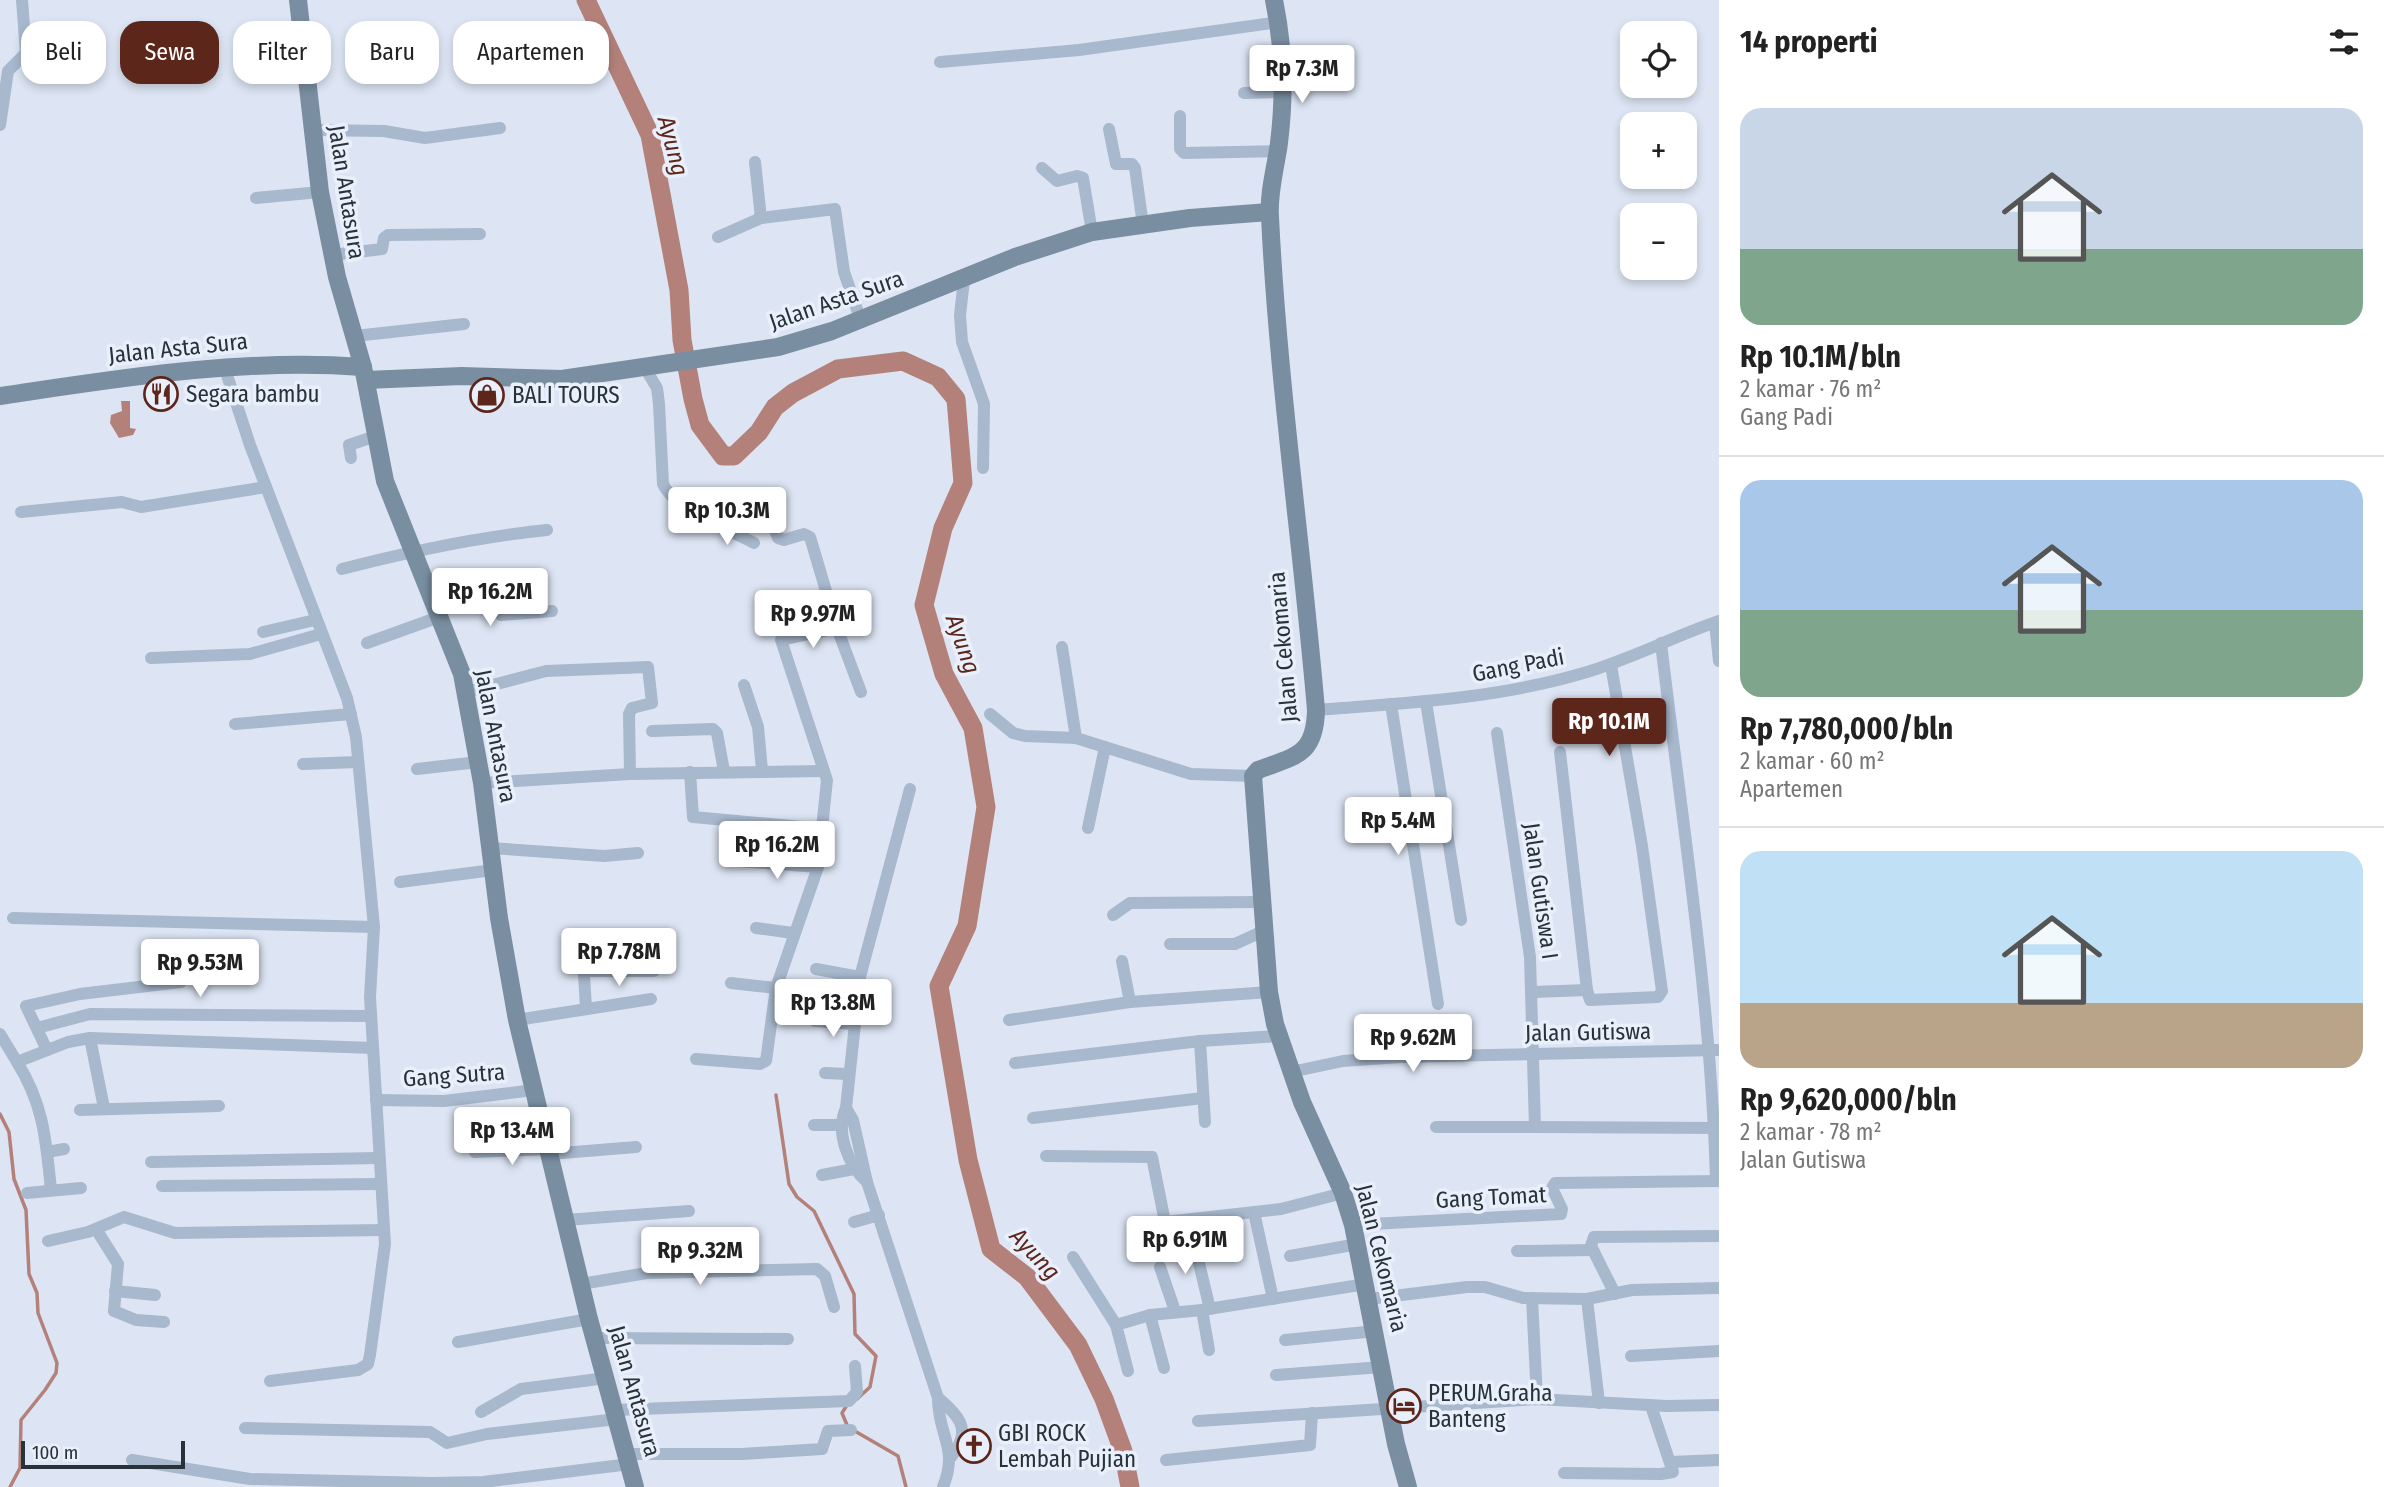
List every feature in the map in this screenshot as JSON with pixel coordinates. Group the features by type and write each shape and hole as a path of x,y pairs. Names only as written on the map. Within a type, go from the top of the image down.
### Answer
{"street":[{"path":"0,125 8,71 26,53 22,0"},
{"name":"Jalan Antasura","path":"298,0 320,192 332,255 364,373 385,481 466,692 517,1020 589,1319 635,1487"},
{"name":"Jalan Cekomaria","path":"1274,0 1284,57 1278,151 1269,212 1281,376 1316,710 1315,737 1310,743 1303,750 1258,770 1253,776 1262,933 1269,992 1278,1036 1343,1193 1353,1225 1389,1407 1408,1487"},
{"path":"940,62 1079,50 1279,22"},
{"path":"1244,93 1283,92"},
{"path":"1180,116 1180,149 1184,153 1278,151"},
{"path":"312,130 384,131 425,138 500,128"},
{"path":"1109,129 1116,164 1132,164 1135,168 1143,225"},
{"path":"755,162 761,218"},
{"path":"1042,168 1057,181 1077,176 1083,178 1092,232"},
{"path":"256,198 320,192"},
{"path":"718,237 761,218 835,209 850,296 861,321"},
{"name":"Jalan Asta Sura","path":"0,396 224,366 281,363 364,373 562,379 664,366 800,342 861,321 1015,257 1092,232 1269,212"},
{"path":"332,255 382,249 384,237 388,235 480,234"},
{"path":"964,280 960,315 962,342 984,404 983,468"},
{"path":"355,336 464,324"},
{"path":"224,366 351,714 374,927 371,1016 384,1230 379,1303 368,1364 358,1370 270,1381"},
{"path":"645,368 657,388 663,484 673,498 754,543"},
{"path":"351,458 349,444 376,436"},
{"path":"21,512 122,502 141,507 266,487"},
{"path":"715,523 755,494 762,497 778,538 784,540 808,534 837,628 861,692"},
{"path":"342,569 411,550 480,536 547,530"},
{"path":"367,643 436,611 462,595 491,590 501,615 552,611"},
{"path":"262,632 315,620"},
{"path":"1717,622 1719,661"},
{"name":"Gang Padi","path":"1316,710 1426,702 1581,674 1717,622"},
{"path":"696,1059 764,1063 776,988 818,867 827,780 781,640 837,628"},
{"path":"151,658 250,654 321,634"},
{"path":"1661,643 1715,1050 1718,1181"},
{"path":"1062,647 1076,738"},
{"path":"1560,752 1590,1000 1658,997 1662,991 1642,846 1611,665"},
{"path":"466,692 545,671 648,667 652,703 632,708 629,714 630,774"},
{"path":"744,685 758,727 762,770"},
{"path":"1426,702 1461,920"},
{"path":"1391,704 1438,1004"},
{"path":"235,724 351,714"},
{"path":"990,714 1013,733 1076,738 1191,774 1253,776"},
{"path":"652,731 713,729 717,733 724,771"},
{"name":"Jalan Gutiswa I","path":"1497,733 1534,992 1530,1024 1535,1127"},
{"path":"1088,828 1104,747"},
{"path":"303,764 358,762"},
{"path":"417,769 478,762"},
{"path":"482,783 630,774 823,771"},
{"path":"690,772 693,817 824,829"},
{"path":"867,1182 854,1169 841,1125 860,977 910,789"},
{"path":"491,848 604,856 638,853"},
{"path":"739,861 818,867"},
{"path":"400,882 494,870"},
{"path":"1113,915 1130,903 1262,902"},
{"path":"13,918 374,927"},
{"path":"757,928 793,933"},
{"path":"1170,944 1235,944 1262,933"},
{"path":"1122,961 1129,1002"},
{"path":"586,1007 584,964 654,971"},
{"path":"817,969 860,977"},
{"path":"47,1050 26,1006 80,994 181,982"},
{"path":"731,983 776,988"},
{"path":"1534,992 1587,990"},
{"path":"1009,1020 1129,1002 1269,992"},
{"path":"517,1020 586,1007 651,999"},
{"path":"37,1028 90,1014 371,1016"},
{"path":"815,1021 853,1024"},
{"path":"0,1034 36,1096 51,1190"},
{"path":"1015,1063 1200,1041 1278,1036"},
{"path":"17,1062 68,1042 90,1038 373,1048"},
{"path":"90,1038 104,1108"},
{"path":"1200,1041 1205,1122"},
{"name":"Jalan Gutiswa","path":"1291,1072 1362,1059 1715,1050"},
{"path":"825,1073 848,1074"},
{"name":"Gang Sutra","path":"376,1100 457,1100 534,1090"},
{"path":"1033,1118 1203,1098"},
{"path":"80,1110 219,1107"},
{"path":"845,1108 853,1120 867,1182 938,1398 938,1416 951,1457"},
{"path":"814,1125 841,1125"},
{"path":"1436,1127 1717,1128"},
{"path":"475,1152 549,1152 636,1147"},
{"path":"47,1152 64,1149"},
{"path":"1046,1156 1152,1157 1165,1222 1300,1205 1343,1193"},
{"path":"151,1161 379,1158"},
{"path":"822,1175 854,1169"},
{"name":"Gang Tomat","path":"1353,1225 1561,1214 1562,1209 1552,1190 1555,1183 1718,1181"},
{"path":"162,1186 380,1184"},
{"path":"27,1193 81,1188"},
{"path":"565,1220 689,1211"},
{"path":"1254,1212 1273,1299"},
{"path":"854,1222 879,1215"},
{"path":"48,1241 96,1229 124,1217 175,1234 384,1230"},
{"path":"96,1229 118,1265 113,1308 117,1314 136,1320 164,1321"},
{"path":"1192,1234 1206,1310 1209,1350"},
{"path":"1615,1294 1594,1250 1591,1240 1594,1237 1719,1236"},
{"path":"1290,1256 1357,1244"},
{"path":"1517,1251 1594,1250"},
{"path":"1073,1257 1116,1325 1128,1371"},
{"path":"1160,1267 1175,1311"},
{"path":"581,1284 647,1273 817,1269 825,1276 834,1307"},
{"path":"1116,1325 1175,1311 1206,1310 1273,1299 1367,1292 1485,1287 1532,1298 1587,1298 1632,1290 1719,1288"},
{"path":"116,1291 155,1296"},
{"path":"1532,1298 1537,1399"},
{"path":"1587,1298 1599,1403"},
{"path":"1150,1315 1164,1368"},
{"path":"458,1342 589,1319"},
{"path":"1285,1340 1376,1331"},
{"path":"595,1338 788,1339"},
{"path":"1631,1356 1719,1351"},
{"path":"245,1428 430,1432 447,1443 488,1434 616,1415 849,1401 857,1392 855,1366"},
{"path":"1276,1375 1382,1367"},
{"path":"481,1412 521,1389 606,1378"},
{"path":"938,1398 955,1412 963,1435 962,1443 951,1457 943,1487"},
{"path":"1198,1421 1537,1399 1651,1406 1719,1405"},
{"path":"1564,1473 1665,1474 1673,1471 1651,1406"},
{"path":"1166,1460 1310,1445 1312,1413"},
{"path":"132,1460 250,1479 483,1482 629,1459 822,1448 828,1431 851,1430"},
{"path":"1671,1462 1719,1460"}],"shaded area":[{"path":"121,401 130,401 130,428 136,429 133,435 119,438 110,423 111,415 122,411"}],"waterway":[{"name":"Ayung","path":"586,0 650,135 679,290 682,340 693,399 700,425 723,456 734,456 759,432 775,407 793,393 838,369 903,361 938,377 956,399 963,483 943,528 924,605 944,674 973,728 986,807 967,926 939,986 968,1160 991,1249 1027,1277 1078,1345 1104,1399 1123,1451 1130,1487"},
{"path":"776,1095 789,1184 797,1197 814,1211 854,1294 855,1334 876,1356 870,1387 857,1399"},
{"path":"0,1114 9,1132 14,1179 26,1210 29,1274 37,1293 38,1313 57,1363 56,1373 21,1420 20,1468 10,1487"},
{"path":"847,1405 842,1413 847,1425"},
{"path":"853,1430 898,1456 906,1487"}],"place":[{"name":"Segara bambu","path":"161,394"},
{"name":"BALI TOURS","path":"487,395"},
{"name":"PERUM.Graha Banteng","path":"1404,1406"},
{"name":"GBI ROCK Lembah Pujian","path":"974,1446"}]}
